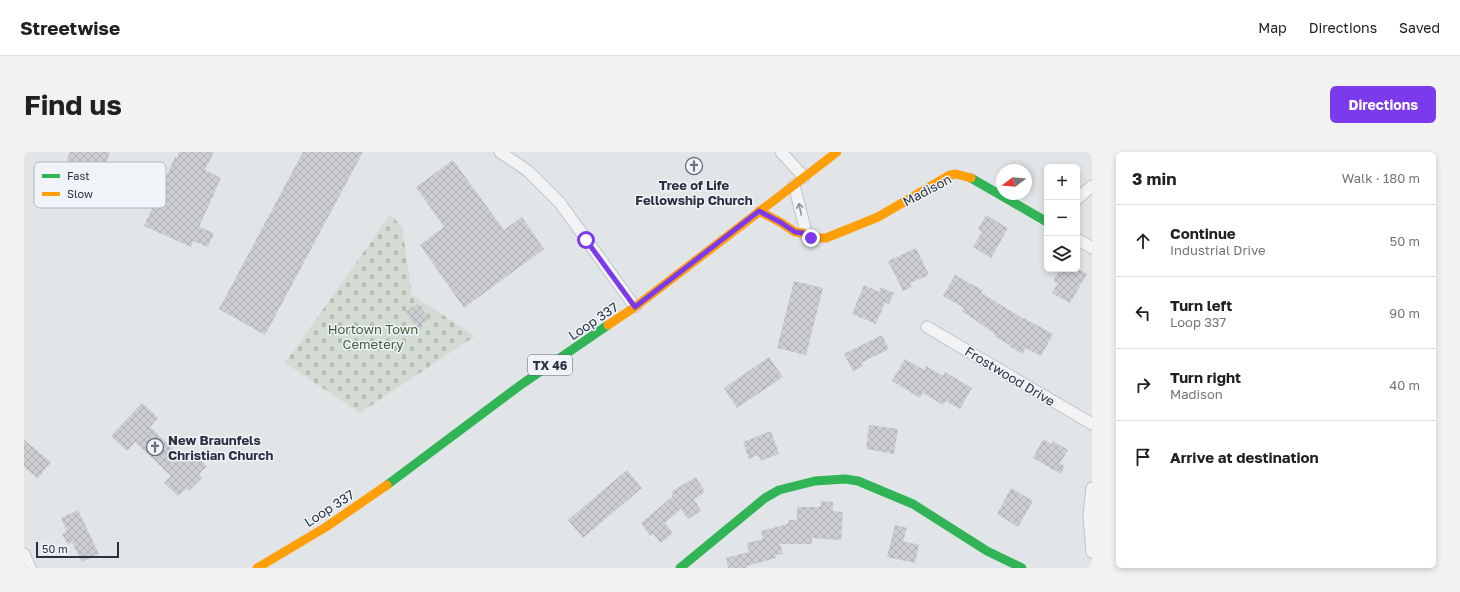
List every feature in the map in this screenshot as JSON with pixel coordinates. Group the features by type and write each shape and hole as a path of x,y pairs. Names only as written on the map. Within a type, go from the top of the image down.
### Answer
{"main road":[{"name":"Loop 337","path":"257,568 326,527 373,496 522,384 635,307 837,152"},
{"name":"Madison","path":"759,211 795,232 803,233 811,238 818,239 835,235 878,217 943,178 956,174 969,178 1044,220"},
{"path":"680,568 766,498 779,490 815,481 845,479 858,481 884,490 913,504 987,551 1022,568"}],"street":[{"path":"500,152 528,171 560,203 635,307"},
{"path":"781,152 804,177"},
{"path":"794,185 805,228 803,233"},
{"path":"1080,196 1092,186"},
{"path":"1080,241 1092,248"},
{"name":"Frostwood Drive","path":"927,327 1092,424"},
{"path":"1092,488 1089,515 1092,552"},
{"path":"24,554 30,568"}],"green space":[{"name":"Hortown Town Cemetery","path":"390,215 402,226 412,295 475,336 360,413 285,363"}],"building":[{"path":"70,152 110,152 106,162 66,162"},
{"path":"179,152 214,152 205,170 221,178 199,227 214,233 208,247 193,241 191,247 144,226 152,208 166,208 166,177 175,157 177,158"},
{"path":"303,152 363,152 265,335 219,309"},
{"path":"453,160 504,230 522,217 544,249 464,308 420,245 444,227 416,187"},
{"path":"986,215 1008,228 991,258 973,247 982,232 978,229"},
{"path":"916,248 929,275 910,283 912,287 903,291 888,261"},
{"path":"1080,270 1087,274 1070,303 1052,293 1058,283 1053,281 1058,272 1080,272"},
{"path":"955,275 982,290 981,293 1024,319 1053,334 1041,356 1026,348 1022,354 994,336 995,334 962,311 964,308 943,296"},
{"path":"794,281 823,288 806,355 777,348"},
{"path":"864,285 879,292 881,287 894,293 889,304 885,302 876,324 852,314"},
{"path":"418,304 429,319 416,327 406,311"},
{"path":"882,335 889,349 861,363 863,366 853,371 844,354"},
{"path":"769,357 783,377 737,408 724,388"},
{"path":"905,359 924,370 926,366 943,376 945,372 972,388 960,409 946,401 943,405 923,393 920,398 892,381"},
{"name":"New Braunfels Christian Church","path":"142,403 158,418 150,427 185,460 192,453 207,466 199,474 202,478 189,491 186,488 178,496 164,483 171,476 135,442 127,451 111,436"},
{"path":"869,425 898,429 894,454 866,449"},
{"path":"771,431 779,454 760,461 758,455 749,459 743,442"},
{"path":"1043,439 1052,444 1053,441 1068,450 1060,463 1065,466 1061,474 1033,458"},
{"path":"24,440 51,462 38,478 24,467"},
{"path":"627,470 642,488 583,538 568,520"},
{"path":"696,477 705,492 694,499 701,511 688,519 681,509 665,523 673,533 661,543 653,534 650,536 641,523 673,496 671,492"},
{"path":"1011,488 1033,501 1018,527 997,514"},
{"path":"821,501 833,502 833,511 843,512 841,540 812,538 812,544 780,544 783,554 776,555 776,558 746,566 747,568 728,568 726,558 749,552 747,543 763,539 761,531 788,524 788,520 797,520 797,507 820,507"},
{"path":"78,510 99,554 82,562 72,542 68,545 62,534 67,532 61,518"},
{"path":"895,525 907,528 903,541 919,545 915,563 887,557"}],"traffic: fast":[{"path":"971,178 1044,220"},
{"path":"387,485 522,384 608,325"},
{"path":"680,568 765,498 779,490 815,481 845,479 858,481 913,504 987,551 1022,568"}],"traffic: slow":[{"path":"608,325 635,307 837,152"},
{"path":"759,211 795,232 803,233 811,238 826,238 878,217 950,175 956,174 971,178"},
{"path":"257,568 326,527 387,485"}],"place":[{"name":"Tree of Life Fellowship Church","path":"694,166"},
{"name":"New Braunfels Christian Church","path":"155,447"}],"route":[{"path":"586,240 635,307 747,222 759,211 795,232 803,233 811,238"}]}
